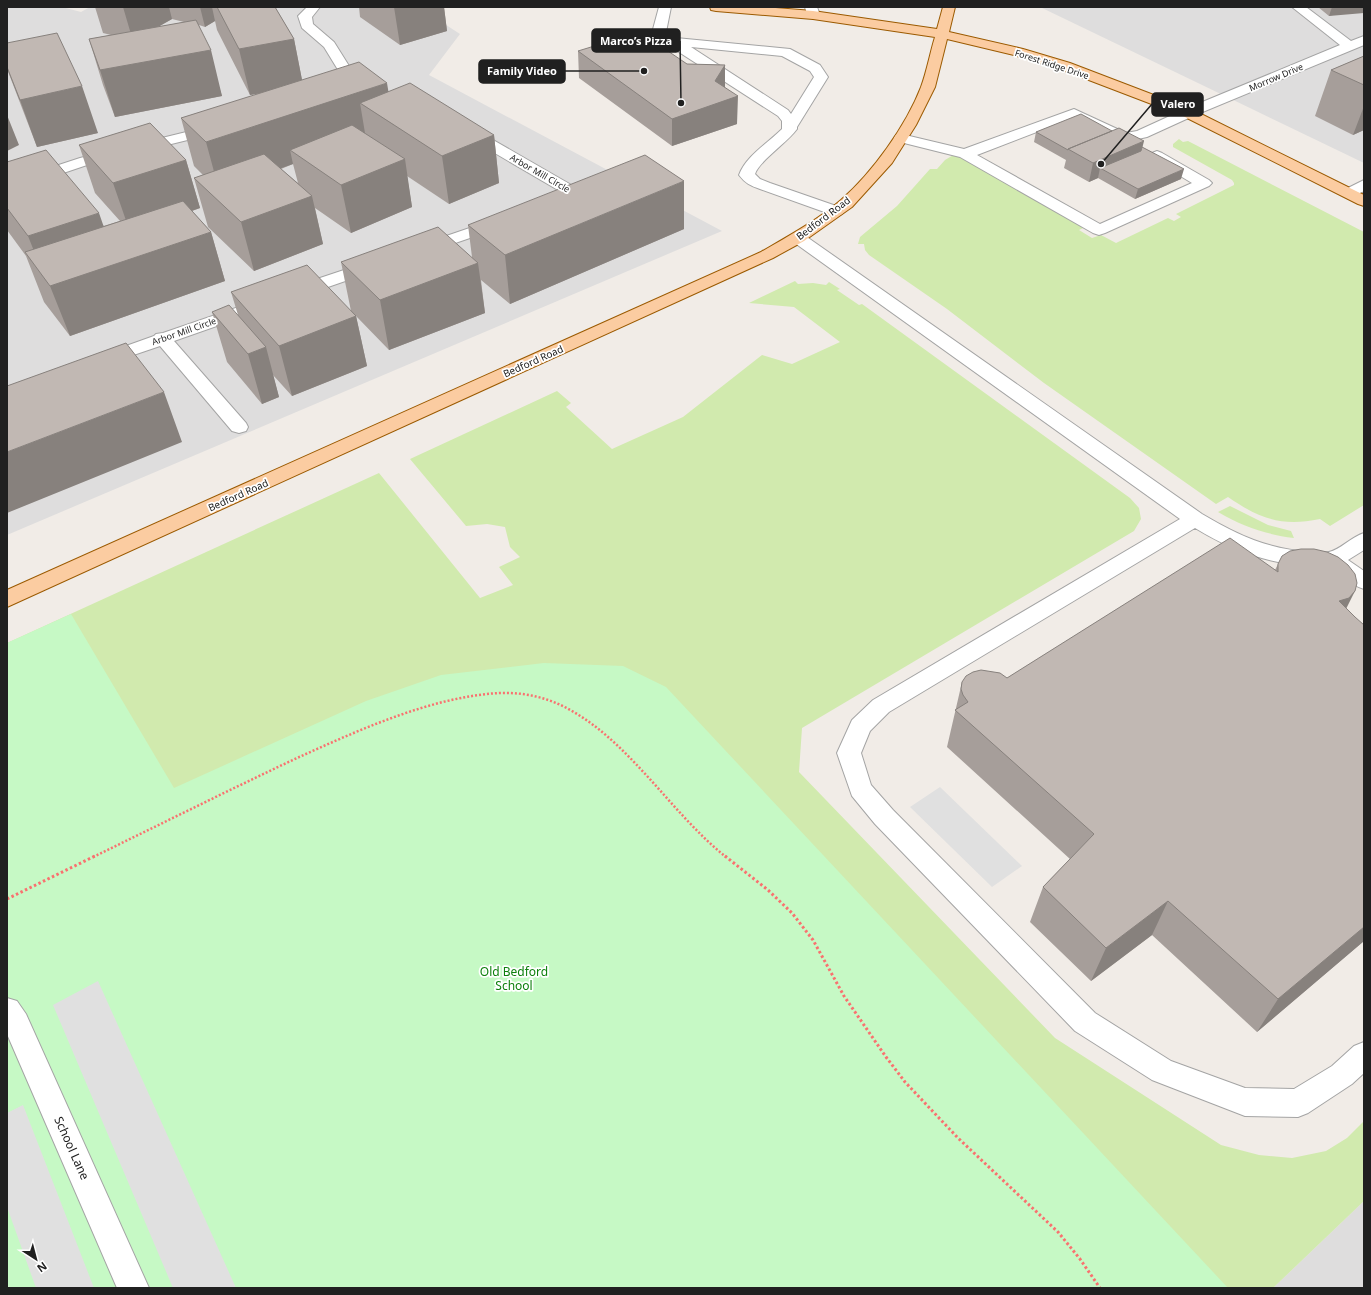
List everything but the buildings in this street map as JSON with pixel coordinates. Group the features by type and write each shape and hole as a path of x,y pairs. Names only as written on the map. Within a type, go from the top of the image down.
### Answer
{"main road":[{"name":"Forest Ridge Drive","path":"716,7 812,11 942,34 1018,52 1065,66 1188,113 1364,201"},
{"name":"Bedford Road","path":"7,599 752,262 798,238 846,204 887,160 901,138 928,87 949,7"}],"lane":[{"path":"659,33 666,7"},
{"path":"1298,7 1349,46"},
{"path":"306,10 305,16 308,25 329,45 356,88"},
{"path":"644,37 659,33 783,113 789,121 789,128"},
{"name":"Morrow Drive","path":"1124,138 1142,134 1188,113 1364,40"},
{"path":"672,42 785,52 815,68 821,77 789,128 776,144 750,166 747,175 755,182 836,211"},
{"path":"342,92 356,88 371,92"},
{"path":"901,138 965,154 1099,230 1204,183 1124,138 1074,113 965,154"},
{"path":"7,187 85,161 227,126"},
{"name":"Arbor Mill Circle","path":"460,127 575,193 546,207"},
{"path":"1349,193 1364,185"},
{"path":"410,253 508,220"},
{"path":"798,238 1194,519 1220,534 1256,550 1296,558 1333,560 1364,582"},
{"name":"Arbor Mill Circle","path":"88,366 162,338 388,261"},
{"path":"162,338 239,427"},
{"path":"1194,519 881,706 860,726 849,753 860,789 884,817 1085,1022 1162,1071 1245,1102 1298,1103 1342,1075 1364,1055"},
{"path":"1333,560 1364,540"},
{"name":"School Lane","path":"7,1010 16,1023 134,1288"}],"path":[{"path":"7,899 299,758 406,713 474,696 517,693 540,697 575,713 595,727 635,764 702,836 724,857 771,892 786,906 804,926 821,952 838,987 886,1058 910,1088 992,1170 1060,1234 1088,1269 1100,1288"}],"shaded area":[{"path":"7,7 62,7 81,12 90,7 421,7 420,8 460,34 429,75 722,231 7,535"},
{"path":"1040,7 1364,7 1364,163 1252,109"},
{"path":"940,787 1022,866 992,887 910,807"},
{"path":"98,981 236,1288 173,1288 53,1005"},
{"path":"23,1105 94,1288 36,1288 7,1207 7,1113"},
{"path":"1364,1201 1364,1288 1273,1288"}],"green space":[{"path":"1179,139 1183,142 1188,141 1364,232 1364,505 1330,526 1320,519 1294,522 1261,516 1228,497 1216,504 1044,383 947,309 869,255 865,250 864,244 858,244 860,237 897,206 930,169 937,169 945,160 955,154 966,157 1087,226 1079,230 1092,238 1101,235 1116,243 1168,218 1174,221 1181,217 1176,214 1234,185 1232,180 1173,147 1173,144"},
{"path":"795,281 798,284 813,283 826,285 829,282 840,289 837,290 859,305 862,304 1130,498 1139,508 1141,519 1134,531 802,728 799,772 1055,1038 1221,1145 1259,1155 1292,1158 1326,1151 1347,1138 1364,1121 1364,1201 1273,1288 1125,1288 37,872 7,643 379,473 480,598 513,585 499,567 520,557 510,547 505,527 487,524 466,526 410,459 557,391 571,403 566,407 612,449 683,417 762,355 792,364 840,342 794,307 749,303"},
{"path":"1230,506 1268,525 1291,531 1294,538 1254,529 1218,512"},
{"name":"Old Bedford School","path":"71,614 174,788 366,701 441,675 544,663 623,666 666,687 1228,1288 9,1288 7,1283 7,643"}],"place":[{"name":"Family Video","path":"644,71"},
{"name":"Marco’s Pizza","path":"681,103"},
{"name":"Valero","path":"1101,164"}]}
